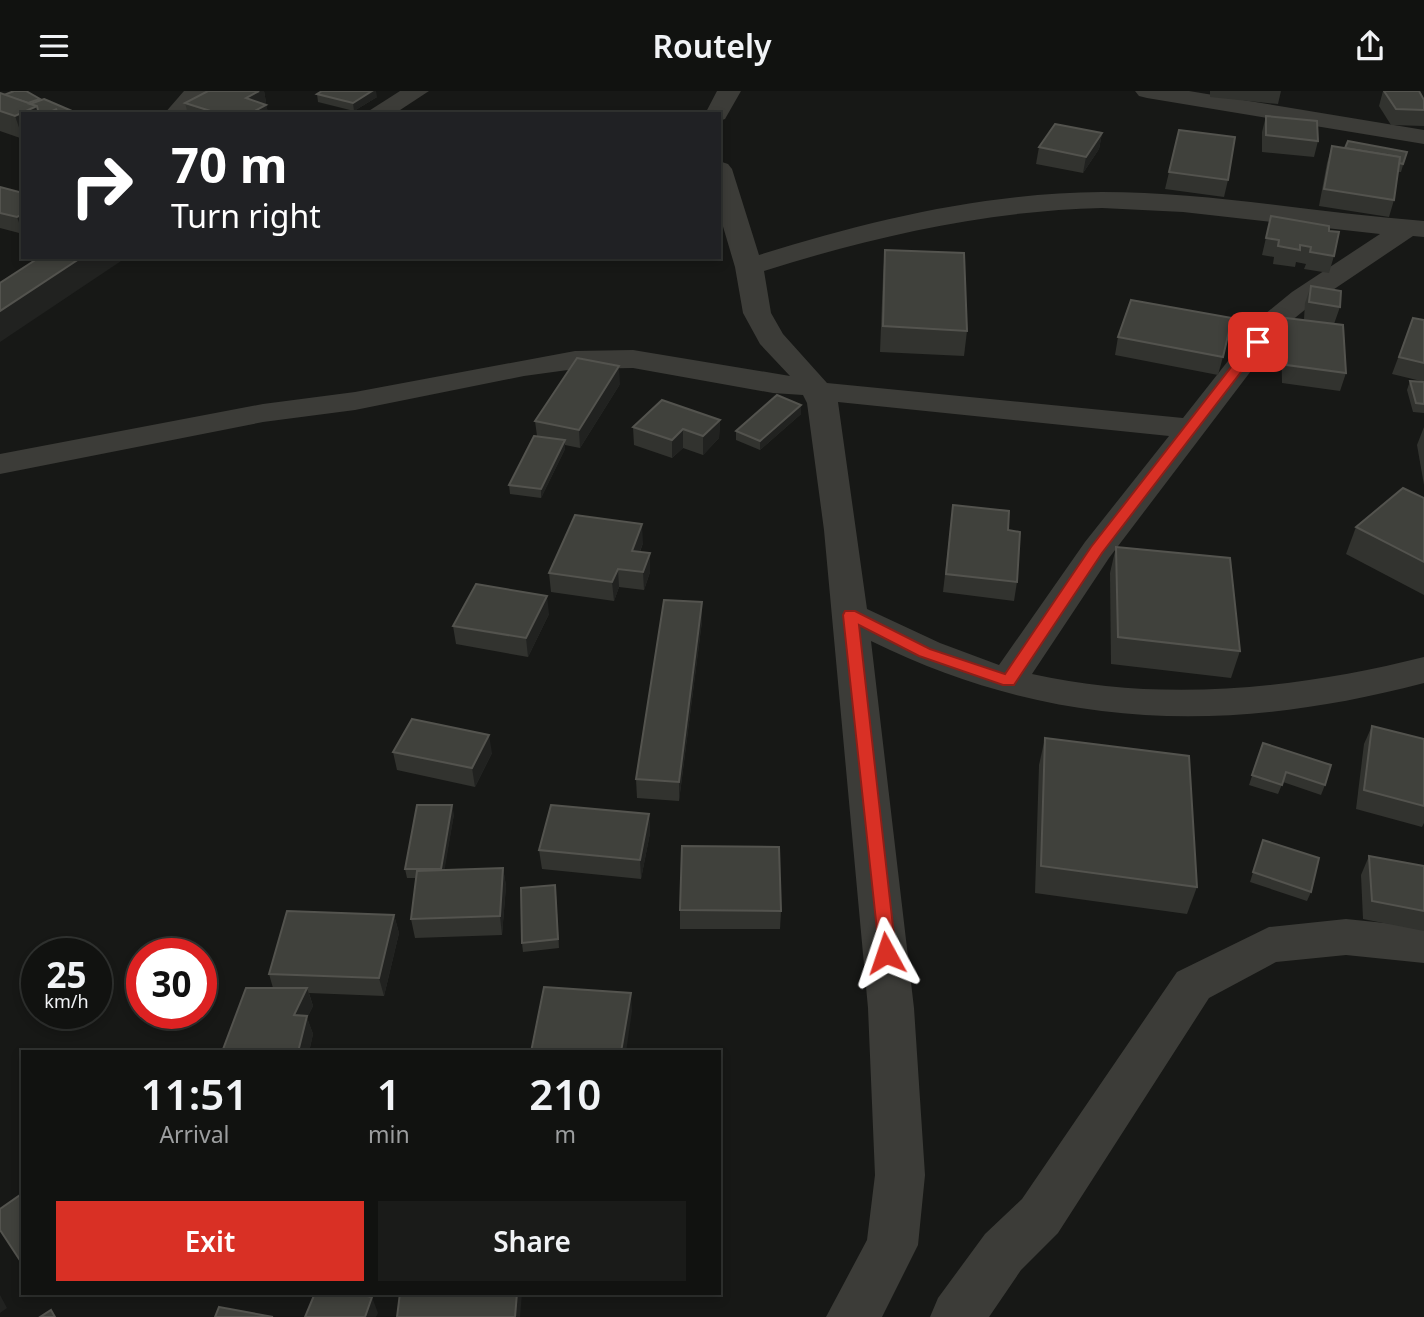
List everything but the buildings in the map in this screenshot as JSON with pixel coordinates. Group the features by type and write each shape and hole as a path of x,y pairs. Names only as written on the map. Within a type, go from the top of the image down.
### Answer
{"street":[{"path":"178,112 197,91"},
{"path":"380,112 417,91"},
{"path":"718,112 729,91"},
{"path":"1147,91 1424,137"},
{"path":"721,176 749,267 757,313 770,338 792,358 815,388 823,403 830,441 891,1008 900,1175 891,1245 853,1317"},
{"path":"749,267 814,246 965,211 1041,202 1102,200 1178,203 1415,228"},
{"path":"1008,681 1097,550 1188,428 1275,320 1302,298 1415,228"},
{"path":"0,464 263,413 355,401 524,367 575,360 633,359 773,384 1188,428"},
{"path":"850,615 925,652 1008,681 1092,699 1183,703 1307,693 1379,683 1424,670"},
{"path":"957,1317 1003,1252 1040,1216 1193,985 1269,945 1346,937 1424,945"}],"route":[{"path":"886,953 874,815 850,615 925,652 1008,681 1097,550 1188,428 1258,342"}]}
